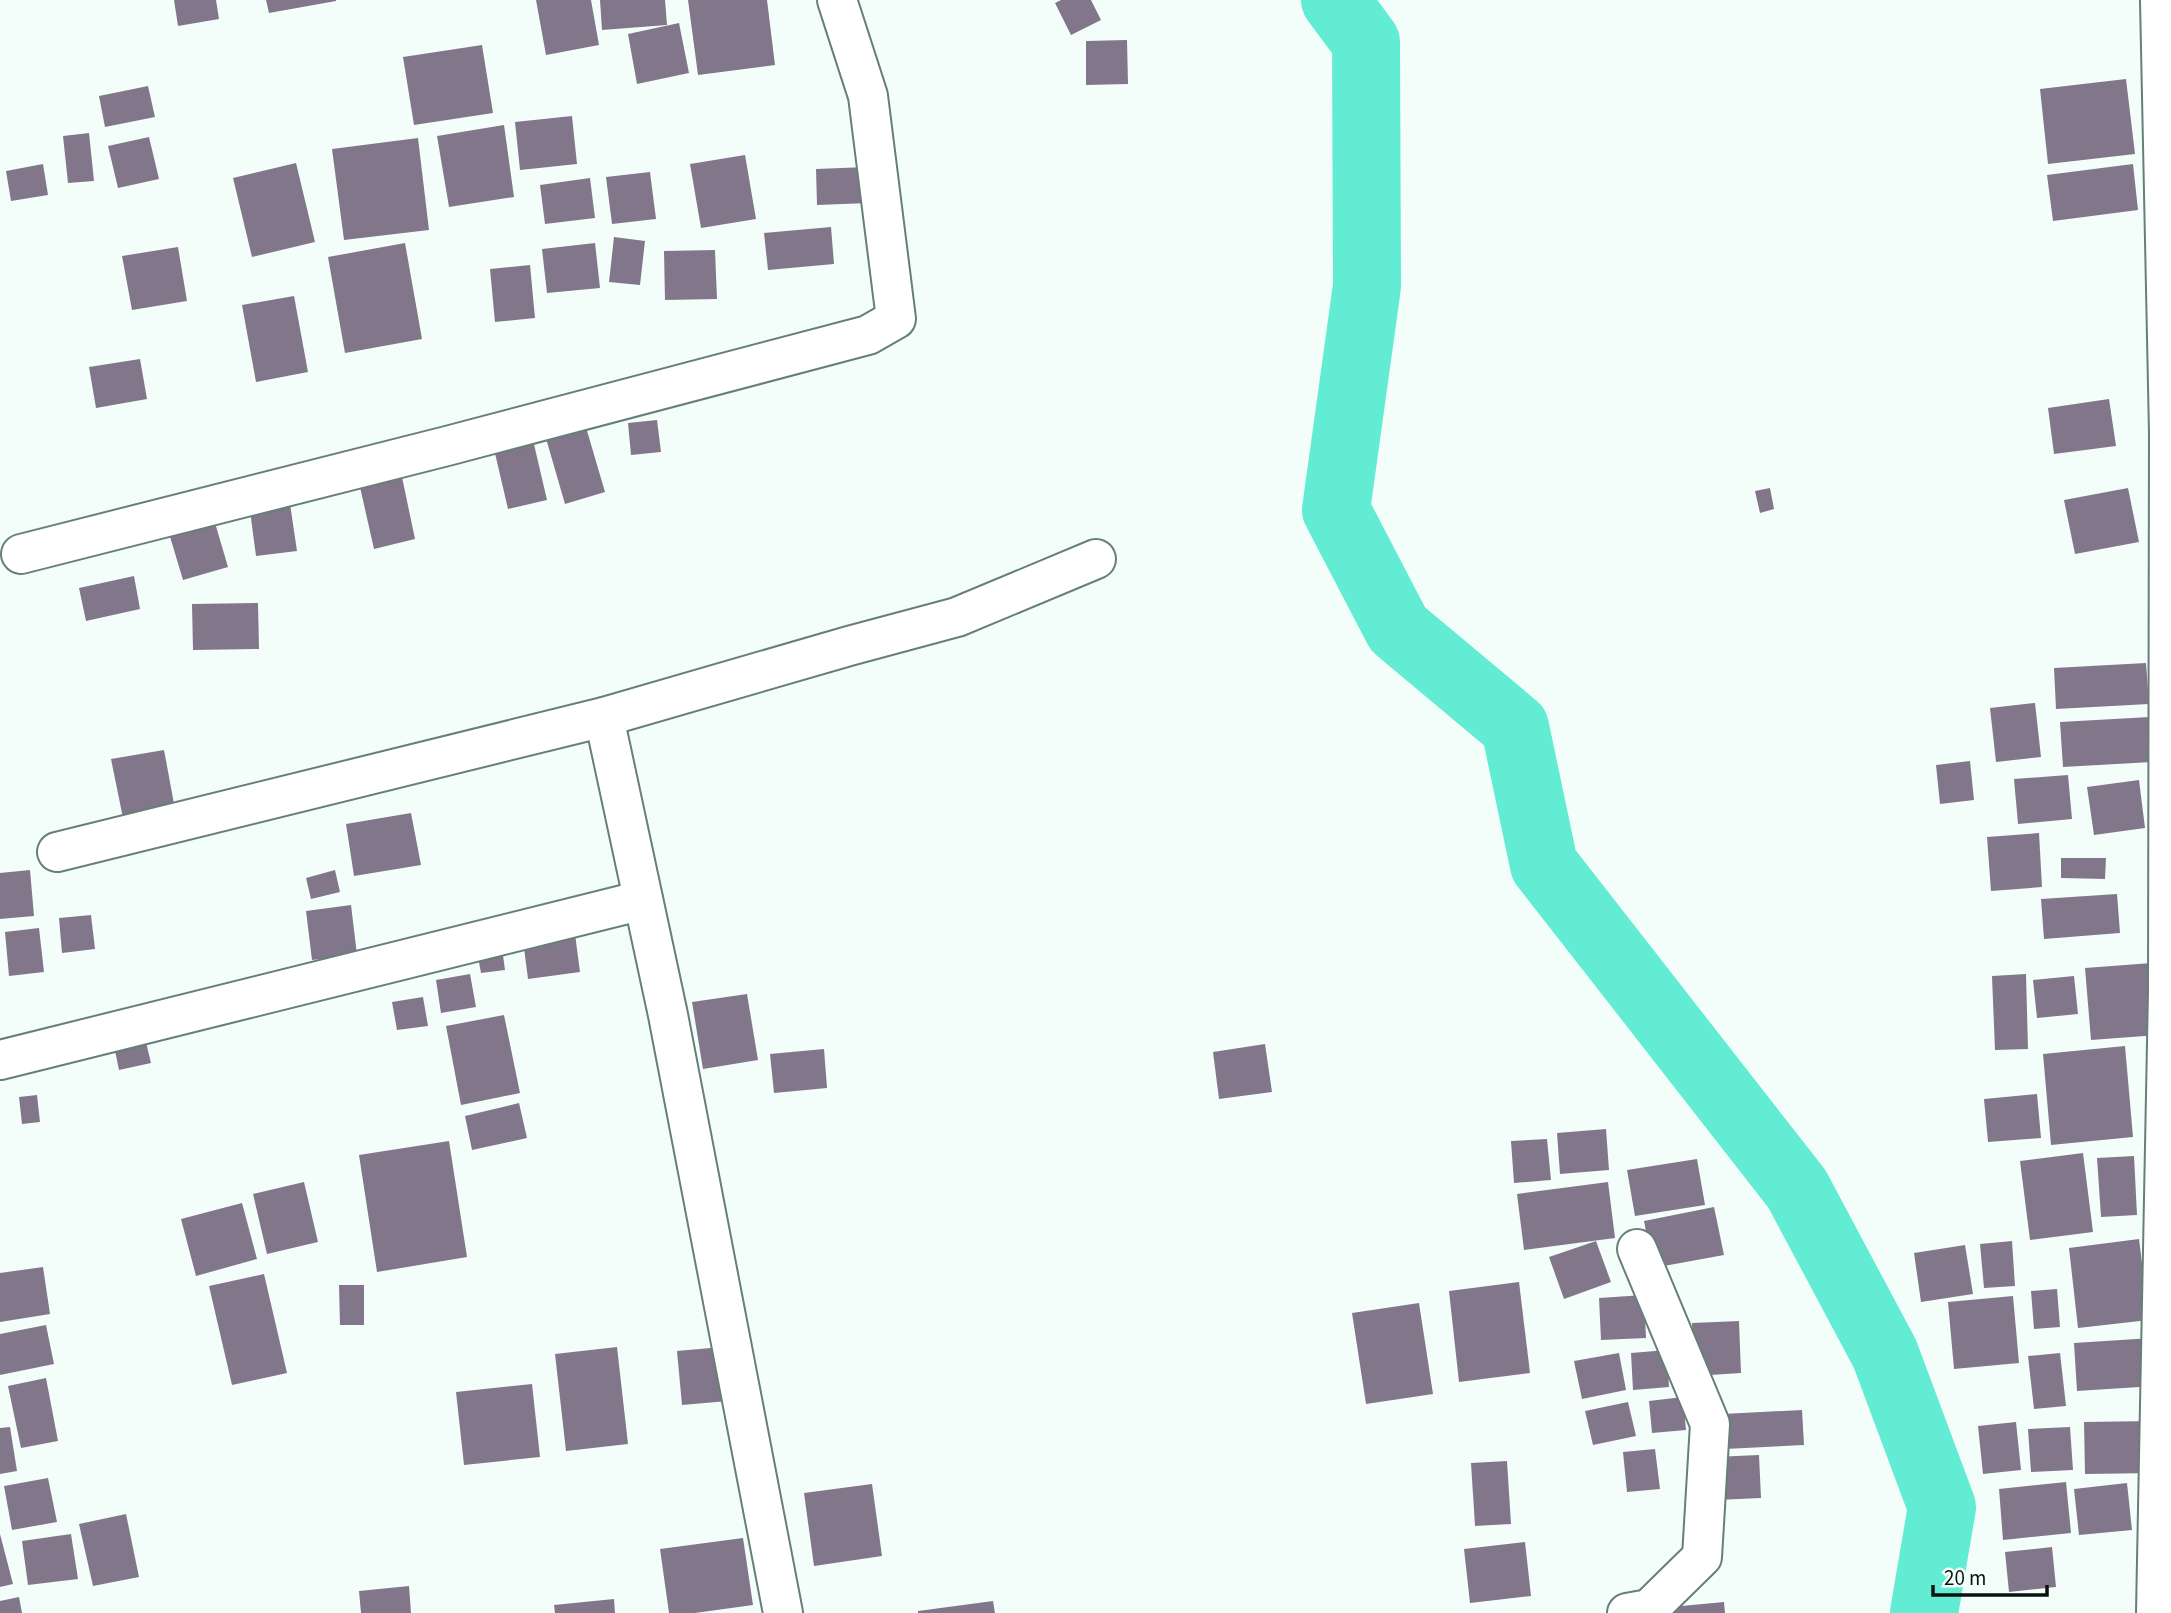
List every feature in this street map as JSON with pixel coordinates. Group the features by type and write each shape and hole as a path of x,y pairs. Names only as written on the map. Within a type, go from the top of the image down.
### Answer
{"street":[{"path":"20,554 868,335 897,319 867,96 837,0"},
{"path":"2156,1613 2170,962 2168,433 2160,0"},
{"path":"57,852 604,717 957,617 1096,559"},
{"path":"604,717 668,1015 783,1613"},
{"path":"0,1060 643,900"},
{"path":"1627,1613 1649,1608 1702,1557 1710,1424 1637,1249"}],"building":[{"path":"174,0 216,0 219,19 178,26"},
{"path":"266,0 336,0 336,1 269,13"},
{"path":"536,0 591,0 599,45 546,55"},
{"path":"600,0 665,0 667,25 602,30"},
{"path":"688,0 767,0 775,65 698,75"},
{"path":"1061,0 1091,0 1101,20 1071,35 1055,3"},
{"path":"679,23 689,73 637,84 628,34"},
{"path":"1127,40 1128,84 1086,85 1086,41"},
{"path":"482,45 493,113 414,125 403,57"},
{"path":"2126,79 2135,154 2048,164 2040,89"},
{"path":"148,86 155,117 105,127 99,96"},
{"path":"572,116 577,164 520,170 515,122"},
{"path":"504,125 514,197 449,207 437,136"},
{"path":"89,133 94,181 68,183 63,136"},
{"path":"149,137 159,179 118,188 108,146"},
{"path":"418,138 429,230 344,240 332,149"},
{"path":"745,155 756,219 701,228 690,164"},
{"path":"296,163 315,242 252,257 233,178"},
{"path":"43,164 48,195 11,201 6,171"},
{"path":"2133,164 2138,210 2053,221 2047,175"},
{"path":"867,167 869,203 817,205 816,169"},
{"path":"650,172 656,219 612,224 606,177"},
{"path":"590,178 595,218 545,224 540,185"},
{"path":"831,227 834,264 768,270 764,233"},
{"path":"614,237 645,241 640,285 609,282"},
{"path":"405,243 422,339 345,353 328,257"},
{"path":"595,243 600,288 547,293 542,249"},
{"path":"178,247 187,301 132,310 122,256"},
{"path":"715,250 717,299 665,300 664,251"},
{"path":"530,265 535,318 495,322 490,269"},
{"path":"294,296 308,372 256,382 242,305"},
{"path":"140,359 147,399 96,408 89,367"},
{"path":"2109,399 2116,446 2054,454 2048,408"},
{"path":"657,420 661,452 631,455 628,423"},
{"path":"585,424 605,492 565,504 545,435"},
{"path":"533,440 547,500 508,509 494,449"},
{"path":"402,477 415,539 374,549 360,487"},
{"path":"1770,488 1774,509 1760,513 1755,491"},
{"path":"2128,488 2139,542 2075,554 2064,500"},
{"path":"289,497 297,551 256,556 249,503"},
{"path":"213,516 228,567 183,580 168,530"},
{"path":"134,576 140,609 86,621 79,588"},
{"path":"258,603 259,649 193,650 192,604"},
{"path":"2146,663 2149,704 2056,709 2054,668"},
{"path":"2035,703 2041,757 1996,762 1990,708"},
{"path":"2150,717 2152,762 2063,767 2060,722"},
{"path":"164,750 175,809 123,818 111,759"},
{"path":"1970,761 1974,800 1940,804 1936,765"},
{"path":"2068,775 2072,819 2018,824 2014,779"},
{"path":"2139,780 2145,828 2094,835 2087,787"},
{"path":"411,813 421,865 354,876 346,824"},
{"path":"2039,833 2042,887 1991,891 1987,837"},
{"path":"2061,858 2106,858 2105,879 2061,878"},
{"path":"30,870 34,916 0,919 0,873"},
{"path":"335,870 340,892 311,899 306,878"},
{"path":"2117,894 2120,933 2044,939 2041,899"},
{"path":"351,905 357,955 312,960 306,911"},
{"path":"91,915 95,949 62,953 59,918"},
{"path":"39,928 44,972 9,976 5,932"},
{"path":"575,934 580,972 528,979 523,940"},
{"path":"502,948 505,970 481,973 477,952"},
{"path":"2152,963 2158,1035 2091,1040 2085,968"},
{"path":"470,974 476,1007 441,1013 436,980"},
{"path":"2026,974 2028,1049 1995,1050 1992,976"},
{"path":"2074,976 2078,1014 2037,1018 2033,980"},
{"path":"747,994 758,1060 703,1069 692,1002"},
{"path":"423,997 428,1026 397,1030 392,1002"},
{"path":"504,1015 520,1093 461,1105 446,1026"},
{"path":"145,1038 151,1063 119,1070 114,1046"},
{"path":"1265,1044 1272,1092 1219,1099 1213,1052"},
{"path":"2125,1046 2133,1137 2051,1145 2043,1054"},
{"path":"824,1049 827,1088 774,1093 770,1054"},
{"path":"2037,1094 2041,1138 1988,1142 1984,1099"},
{"path":"37,1095 40,1122 22,1124 19,1097"},
{"path":"519,1103 527,1138 472,1150 465,1116"},
{"path":"1606,1129 1609,1170 1560,1174 1557,1133"},
{"path":"1547,1139 1551,1180 1514,1183 1511,1141"},
{"path":"449,1141 467,1257 377,1272 359,1155"},
{"path":"2083,1153 2093,1232 2030,1240 2020,1161"},
{"path":"2134,1156 2137,1215 2101,1217 2097,1158"},
{"path":"1697,1159 1705,1205 1635,1216 1627,1170"},
{"path":"304,1182 318,1242 267,1254 253,1194"},
{"path":"1608,1182 1615,1238 1524,1250 1517,1194"},
{"path":"242,1203 257,1259 196,1276 181,1219"},
{"path":"1714,1207 1724,1255 1653,1268 1644,1221"},
{"path":"2139,1239 2149,1320 2078,1328 2069,1248"},
{"path":"1596,1241 1611,1282 1564,1299 1549,1257"},
{"path":"2012,1241 2015,1286 1984,1288 1980,1244"},
{"path":"1965,1245 1973,1294 1921,1302 1914,1253"},
{"path":"43,1267 50,1314 0,1322 0,1273"},
{"path":"264,1274 287,1373 232,1385 209,1286"},
{"path":"1519,1282 1530,1373 1459,1382 1449,1291"},
{"path":"339,1285 364,1285 364,1325 340,1325"},
{"path":"2057,1289 2060,1327 2034,1329 2031,1291"},
{"path":"1644,1295 1646,1338 1601,1340 1599,1298"},
{"path":"2013,1296 2019,1363 1954,1369 1948,1302"},
{"path":"1419,1303 1433,1394 1366,1404 1352,1313"},
{"path":"1739,1321 1741,1373 1694,1376 1692,1323"},
{"path":"46,1325 54,1364 0,1375 0,1334"},
{"path":"2152,1338 2155,1386 2077,1391 2074,1343"},
{"path":"617,1347 628,1444 566,1451 555,1354"},
{"path":"722,1347 728,1401 682,1405 677,1351"},
{"path":"1667,1350 1669,1387 1633,1390 1631,1353"},
{"path":"1619,1353 1626,1390 1582,1399 1574,1361"},
{"path":"2060,1353 2066,1406 2034,1409 2028,1356"},
{"path":"46,1378 58,1441 21,1448 8,1386"},
{"path":"532,1384 540,1457 464,1465 456,1392"},
{"path":"1683,1397 1686,1430 1652,1433 1649,1401"},
{"path":"1628,1402 1636,1436 1593,1445 1585,1411"},
{"path":"1802,1410 1804,1445 1725,1449 1723,1414"},
{"path":"2152,1421 2153,1473 2085,1474 2084,1422"},
{"path":"2016,1422 2021,1470 1983,1474 1978,1426"},
{"path":"10,1427 17,1471 0,1474 0,1428"},
{"path":"2070,1427 2073,1470 2031,1472 2028,1429"},
{"path":"1655,1449 1660,1489 1627,1492 1623,1452"},
{"path":"1759,1455 1761,1498 1717,1500 1714,1457"},
{"path":"1507,1461 1511,1524 1475,1526 1471,1463"},
{"path":"48,1478 57,1522 12,1530 4,1486"},
{"path":"2066,1482 2071,1533 2003,1540 1999,1489"},
{"path":"2127,1483 2132,1530 2079,1535 2074,1489"},
{"path":"872,1484 882,1556 814,1566 804,1493"},
{"path":"126,1514 139,1577 93,1586 79,1524"},
{"path":"0,1534 13,1584 0,1587"},
{"path":"71,1534 78,1579 28,1585 22,1541"},
{"path":"743,1538 753,1605 695,1613 669,1613 660,1549"},
{"path":"1525,1542 1531,1596 1470,1603 1464,1549"},
{"path":"2052,1547 2056,1587 2009,1592 2005,1552"},
{"path":"409,1586 411,1613 361,1613 359,1591"},
{"path":"19,1597 22,1613 0,1613 0,1601"},
{"path":"614,1599 615,1613 555,1613 554,1605"},
{"path":"993,1601 995,1613 918,1613 918,1611"},
{"path":"1724,1602 1725,1613 1660,1613 1660,1608"}],"waterway":[{"path":"1335,0 1366,42 1367,286 1336,510 1398,629 1515,727 1544,865 1797,1189 1885,1354 1942,1507 1924,1613"}]}
